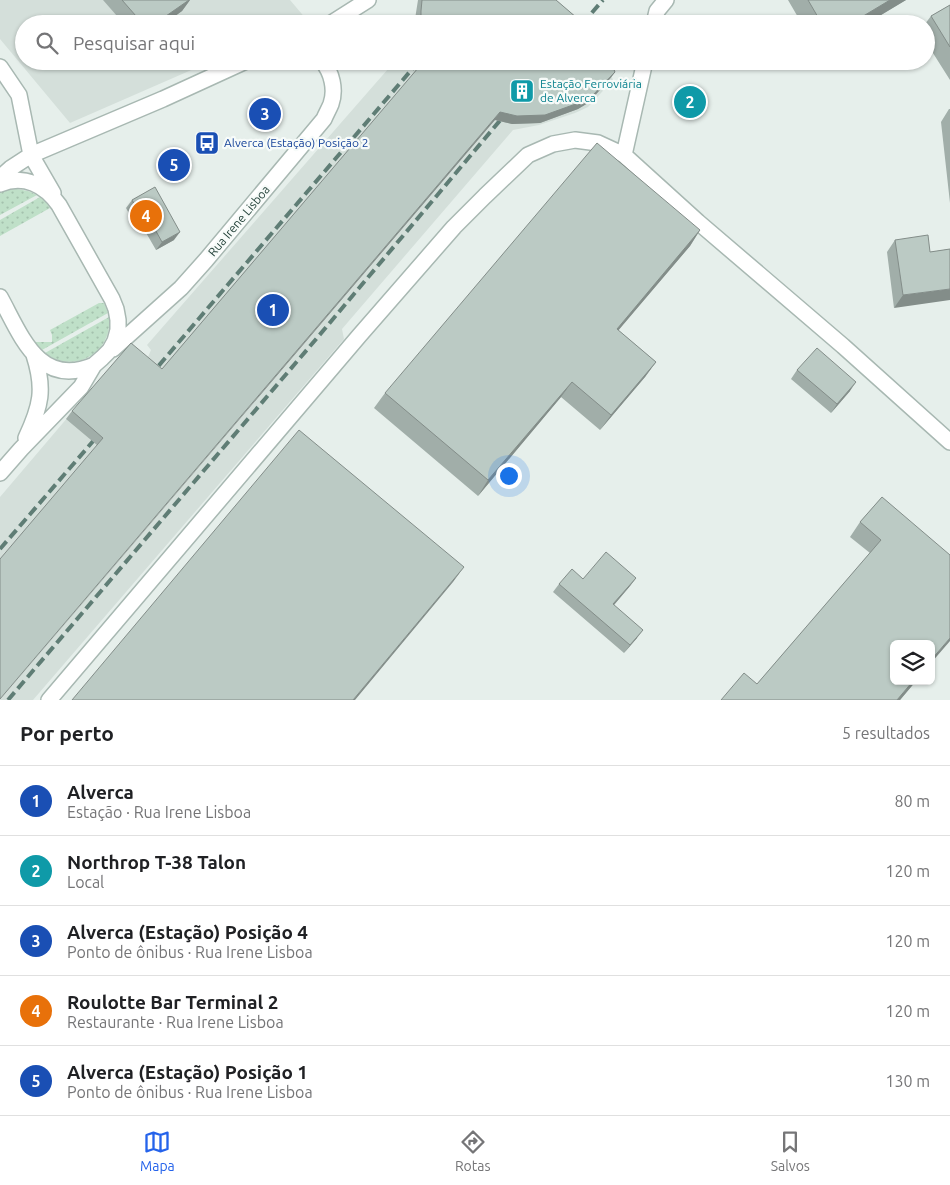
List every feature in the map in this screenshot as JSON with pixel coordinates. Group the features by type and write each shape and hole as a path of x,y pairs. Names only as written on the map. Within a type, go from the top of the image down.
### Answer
{"street":[{"path":"344,15 368,0"},
{"path":"655,15 656,11 666,0"},
{"path":"0,67 18,96 31,155 112,299 118,320 118,330 110,350 98,361 81,387 0,473"},
{"path":"0,178 31,155 226,70"},
{"name":"Rua Irene Lisboa","path":"0,297 28,346 42,362 52,368 73,371 84,369 98,361 181,288 324,119 332,103 333,90 328,70"},
{"path":"624,155 643,70"},
{"path":"49,700 454,227 528,155 553,144 575,140 598,143 624,155 950,442"},
{"path":"0,184 14,180 35,184 53,196 59,205"},
{"path":"21,449 35,417 40,395 39,371 34,355"}],"shaded area":[{"path":"0,0 290,0 303,15 15,15 15,57 0,39"},
{"path":"26,70 191,70 70,123"},
{"path":"387,70 609,70 613,80 588,107 539,125 513,130 342,329 344,339 33,700 0,700 0,497 125,350 144,366 151,350 147,345"}],"green space":[{"path":"17,189 37,195 0,215 0,193"},
{"path":"40,197 50,208 0,236 0,220"},
{"path":"99,303 104,303 108,313 42,350 35,342 52,342 50,330"},
{"path":"109,317 109,330 105,341 89,357 79,361 67,362 45,353"}],"building":[{"path":"122,0 189,0 167,15 135,15"},
{"path":"422,0 556,0 574,15 421,15"},
{"path":"808,0 890,0 865,15 817,15"},
{"path":"950,5 950,47 935,23 935,15 933,15"},
{"path":"416,70 614,70 615,72 593,95 584,101 545,115 517,116 500,112 0,699 0,559 103,438 72,411 131,343 162,369"},
{"path":"597,143 700,230 617,329 656,362 611,415 572,382 488,480 385,393"},
{"path":"155,187 180,232 162,242 147,215 142,218 132,200"},
{"path":"928,235 930,252 950,249 950,289 903,295 895,240"},
{"path":"817,348 856,382 837,404 797,370"},
{"path":"299,430 464,567 353,700 72,700"},
{"path":"882,497 950,555 950,638 935,655 935,640 890,640 890,685 910,685 897,700 721,700 744,673 757,684 881,540 860,522"},
{"path":"606,552 636,578 613,604 643,630 630,645 559,584 572,569 583,579"}],"railway":[{"path":"590,15 603,0"},
{"path":"149,377 411,70"},
{"path":"8,700 508,111"},
{"path":"0,549 101,432"}],"place":[{"name":"Estação Ferroviária de Alverca","path":"522,91"},
{"name":"Northrop T-38 Talon","path":"690,102"},
{"name":"Alverca (Estação) Posição 4","path":"265,114"},
{"name":"Alverca (Estação) Posição 2","path":"207,143"},
{"name":"Alverca (Estação) Posição 1","path":"174,165"},
{"name":"Roulotte Bar Terminal 2","path":"146,216"},
{"name":"Alverca","path":"273,310"}]}
